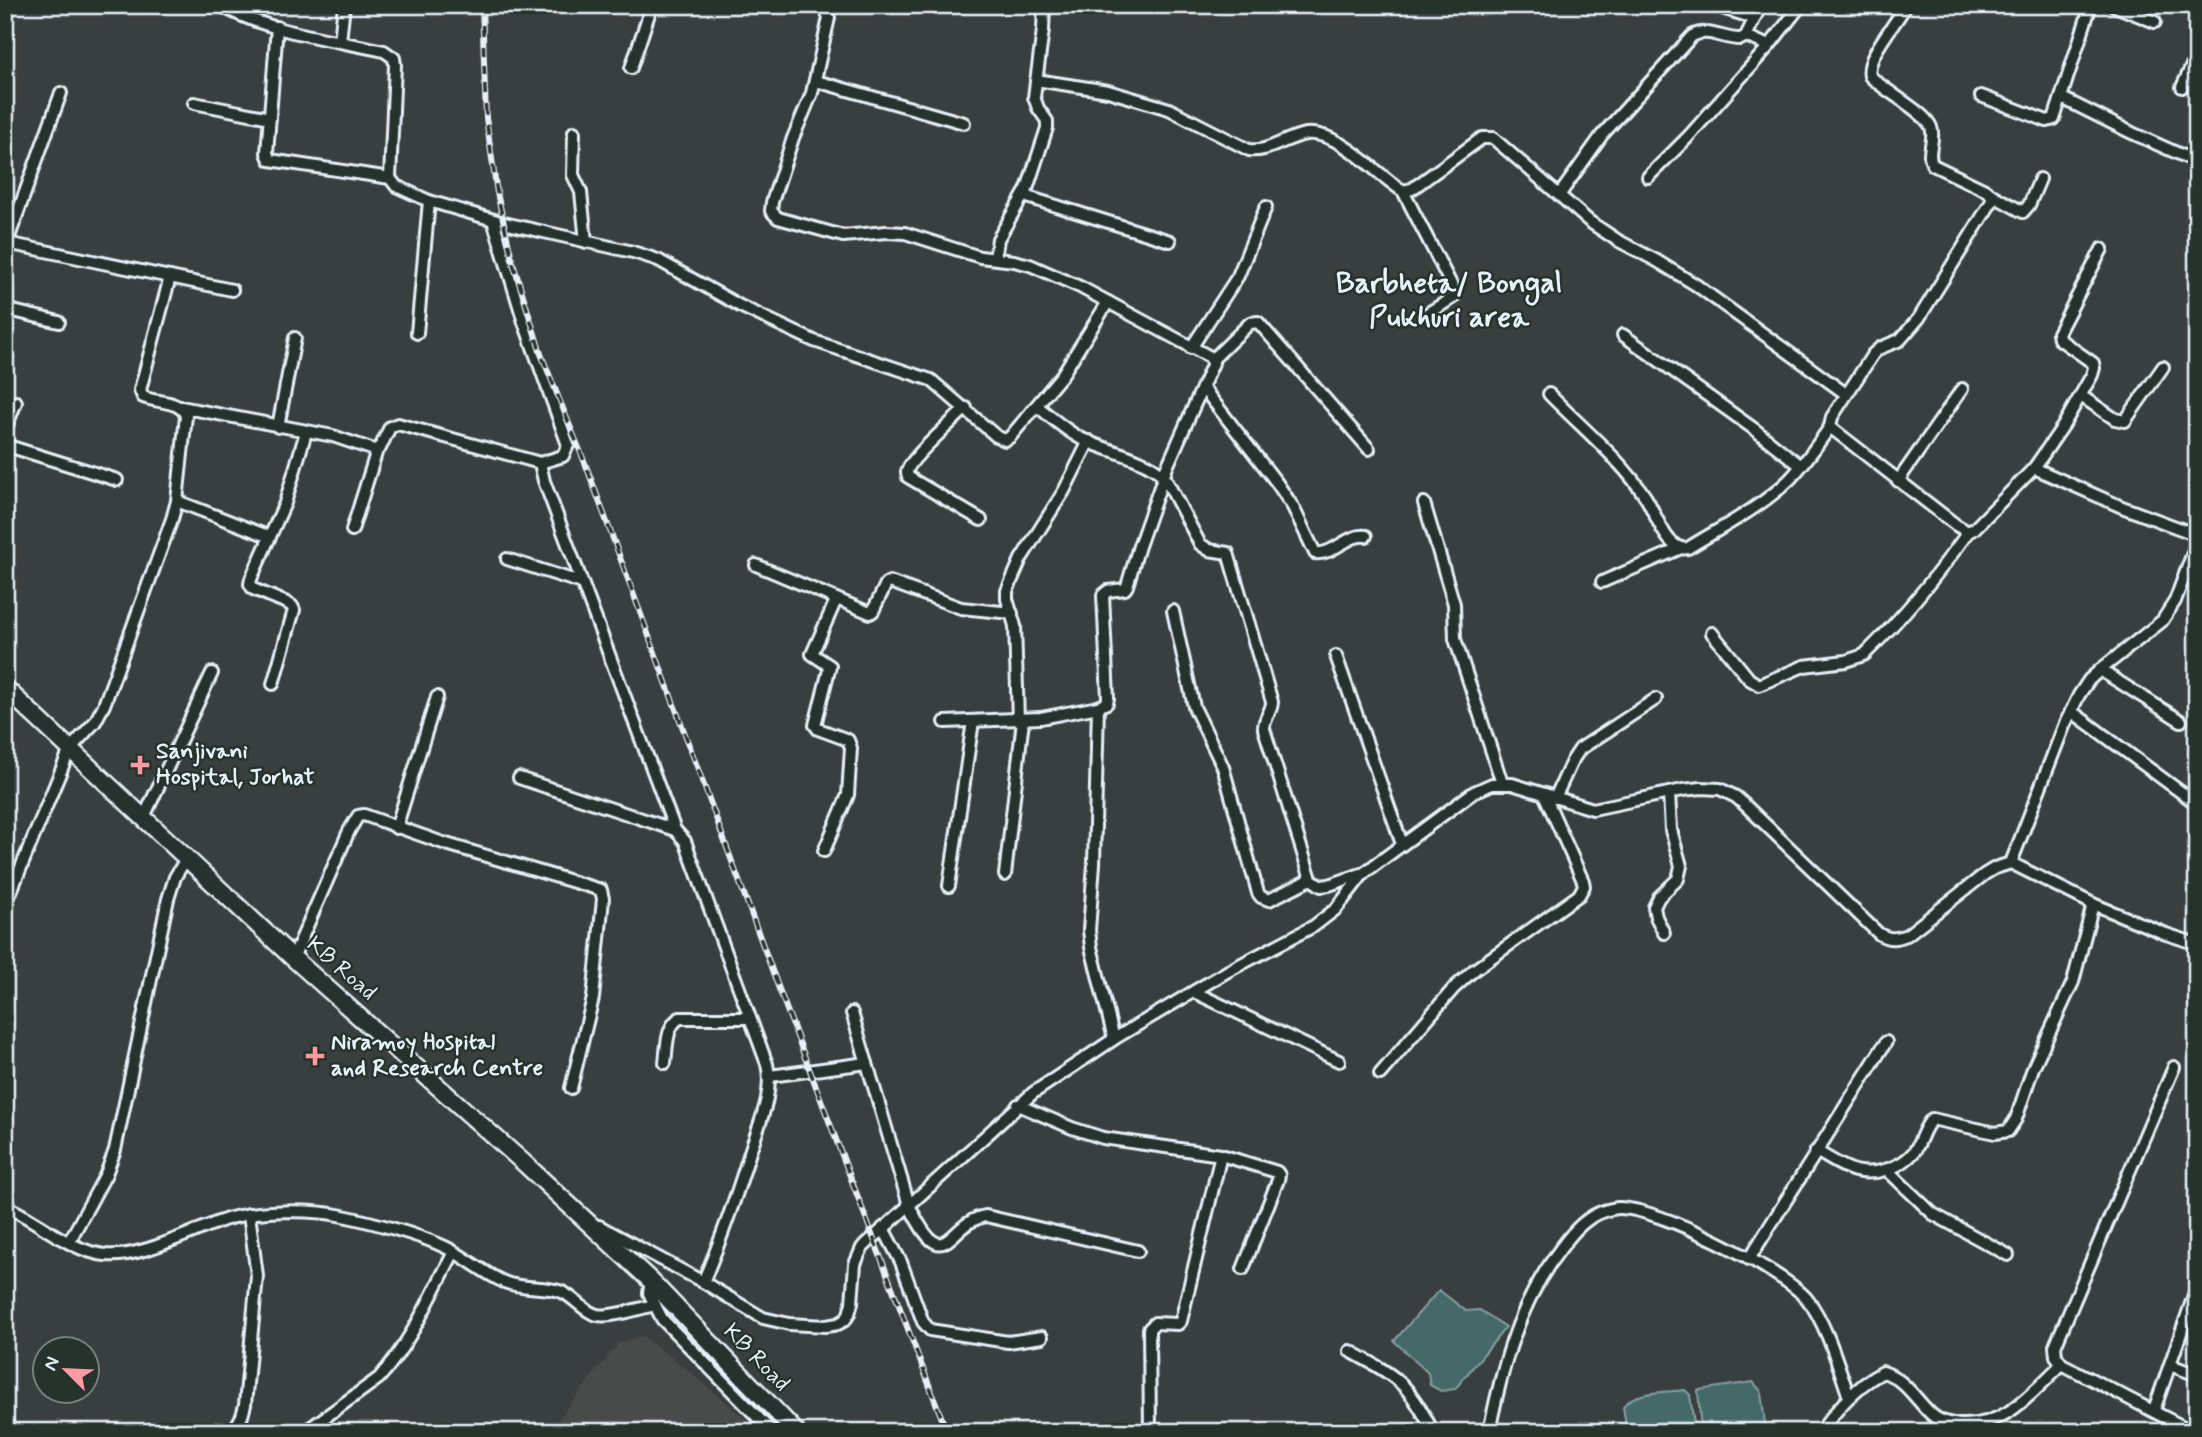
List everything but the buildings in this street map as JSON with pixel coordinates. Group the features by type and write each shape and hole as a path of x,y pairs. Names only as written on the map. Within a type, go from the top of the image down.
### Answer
{"main road":[{"name":"KB Road","path":"5,688 293,958 581,1216 688,1319 796,1432"}],"street":[{"path":"220,5 242,16 277,27 384,51 394,58 390,178 396,186 429,201 493,220 658,260 740,306 814,341 931,380 996,436 1005,440 1037,406 1079,350 1108,302"},
{"path":"340,41 344,5"},
{"path":"631,68 652,5"},
{"path":"995,258 998,239 1024,196 1047,128 1047,121 1035,102 1044,5"},
{"path":"1713,5 1754,18"},
{"path":"1559,194 1602,135 1692,36 1706,32 1741,39 1746,36 1760,5"},
{"path":"1648,177 1688,137 1769,46 1801,5"},
{"path":"1906,5 1871,58 1868,67 1870,76 1930,124 1933,137 1929,157 1933,165 1987,191 2022,212 2029,205 2040,179"},
{"path":"1980,96 2051,121 2062,98 2091,5"},
{"path":"2113,5 2155,22"},
{"path":"825,8 829,18 816,81 793,138 772,202 771,211 774,215 843,236 905,233 980,257 1014,261 1042,270 1080,287 1212,360"},
{"path":"277,27 267,153 270,160 390,178"},
{"path":"1746,36 1769,46"},
{"path":"2182,87 2197,55"},
{"path":"1037,80 1108,91 1169,109 1249,150 1258,150 1306,134 1325,136 1345,147 1403,191 1455,292 1453,298 1428,313"},
{"path":"816,81 964,123"},
{"path":"61,93 6,246 232,290"},
{"path":"2062,98 2197,162"},
{"path":"194,103 270,118"},
{"path":"574,132 573,174 581,192 586,242"},
{"path":"1403,191 1412,189 1482,138 1498,141 1590,222 1616,240 1696,285 1846,394"},
{"path":"1602,582 1679,549 1688,548 1757,505 1790,479 1830,428 1832,417 1873,354 1880,348 1900,340 1919,318 1984,215 1992,201 1992,195"},
{"path":"1024,196 1170,242"},
{"path":"417,333 429,201"},
{"path":"1191,348 1238,276 1266,207"},
{"path":"352,530 377,450 390,427 398,424 540,463 563,456 568,445 524,322 493,220"},
{"path":"1712,633 1749,679 1759,685 1804,666 1855,659 1864,655 1913,604 1968,532 1980,524 2034,468 2081,396 2092,375 2093,363 2059,339 2058,333 2102,249"},
{"path":"170,277 141,394 148,399 181,407 332,436 377,450"},
{"path":"5,309 59,322"},
{"path":"945,722 1021,720 1104,706 1108,698 1103,595 1108,591 1125,589 1127,586 1164,476 1212,369 1212,360 1250,323 1258,322 1369,449"},
{"path":"1623,335 1801,466"},
{"path":"278,427 295,338"},
{"path":"2081,396 2115,419 2124,421 2163,368"},
{"path":"1203,388 1278,483 1315,553 1323,554 1356,536 1366,536"},
{"path":"1898,481 1962,389"},
{"path":"1549,394 1623,469 1646,497 1671,542 1679,549"},
{"path":"5,430 16,402"},
{"path":"1037,406 1089,442 1132,457 1158,471 1164,476 1200,544 1209,550 1228,553 1272,702 1264,729 1311,879 1321,886 1329,886 1364,873"},
{"path":"5,906 70,749 100,714 165,542 177,500 186,416 181,407"},
{"path":"965,408 922,451 909,467 907,475 981,520"},
{"path":"1830,428 1968,532"},
{"path":"273,684 295,610 292,606 253,589 250,584 291,485 306,432"},
{"path":"1005,875 1021,720 1015,626 1006,599 1007,591 1014,570 1064,491 1089,442"},
{"path":"5,444 117,480"},
{"path":"540,463 544,481 675,830 685,841 770,1076 766,1100 733,1205 703,1282"},
{"path":"2034,468 2122,507 2197,535"},
{"path":"177,500 270,537"},
{"path":"1424,503 1454,604 1455,639 1502,783"},
{"path":"2011,863 2071,711 2089,680 2162,621 2175,601 2197,541"},
{"path":"507,559 582,583"},
{"path":"756,565 870,613 886,584 894,582 953,606 1012,613"},
{"path":"824,851 848,795 851,748 848,740 818,729 815,724 830,666 812,654 836,600"},
{"path":"1173,611 1197,716 1223,767 1258,893 1269,900 1311,879"},
{"path":"1336,656 1402,844"},
{"path":"2100,670 2181,721"},
{"path":"144,817 212,673"},
{"path":"396,828 437,697"},
{"path":"1549,796 1580,749 1656,699"},
{"path":"1098,708 1094,864 1089,930 1114,1039"},
{"path":"2071,711 2197,804"},
{"path":"949,886 973,722"},
{"path":"519,778 675,830"},
{"path":"581,1216 770,1320 789,1324 838,1324 849,1314 853,1273 862,1248 1018,1105 1114,1039 1228,971 1314,926 1336,909 1364,873 1474,792 1492,784 1512,784 1593,809 1662,794 1720,789 1736,797 1887,939 1907,935 1985,874 2011,863 2093,904 2197,944"},
{"path":"1662,794 1681,866 1678,879 1659,897 1654,907 1664,933"},
{"path":"1380,1074 1462,980 1583,891 1583,881 1549,796"},
{"path":"293,958 353,821 358,816 601,890 603,899 593,998 571,1088"},
{"path":"69,1242 106,1174 115,1150 168,898 172,883 187,856"},
{"path":"1816,1152 1853,1170 1886,1170 1910,1157 1932,1119 1995,1133 2008,1131 2013,1126 2033,1068 2073,982 2093,904"},
{"path":"1195,992 1339,1060"},
{"path":"852,1013 909,1205 927,1237 940,1244 948,1242 972,1221 986,1216 1138,1251"},
{"path":"664,1063 670,1028 676,1019 749,1018"},
{"path":"1749,1259 1886,1042"},
{"path":"770,1076 867,1063"},
{"path":"2174,1067 2056,1346 2056,1356 2062,1364 2193,1432"},
{"path":"1018,1105 1102,1138 1221,1156 1274,1169 1279,1175 1242,1269"},
{"path":"1150,1432 1149,1329 1154,1323 1178,1324 1181,1321 1221,1156"},
{"path":"1886,1170 1933,1214 2008,1255"},
{"path":"5,1206 69,1242 97,1253 117,1255 148,1248 229,1218 249,1214 306,1212 338,1215 433,1242 506,1283 560,1291 597,1315 655,1305"},
{"path":"1489,1432 1508,1353 1531,1294 1578,1228 1604,1211 1619,1208 1647,1213 1703,1234 1791,1286 1808,1300 1832,1349 1849,1397"},
{"path":"233,1432 245,1405 257,1276 249,1214"},
{"path":"883,1228 901,1262 923,1322 930,1331 1008,1342 1042,1337"},
{"path":"306,1431 379,1378 389,1367 404,1346 454,1252"},
{"path":"650,1281 649,1293 662,1319 772,1432"},
{"path":"2154,1410 2197,1287"},
{"path":"1350,1351 1387,1371 1405,1386 1433,1432"},
{"path":"1820,1432 1849,1397 1883,1372 1900,1380 1932,1416 1942,1422 1953,1425 1980,1425 2010,1413 2062,1364"},
{"path":"2169,1365 2197,1375"}],"shaded area":[{"path":"642,1336 761,1432 548,1432 619,1343"}],"water":[{"path":"1439,1290 1466,1311 1480,1310 1506,1327 1455,1389 1441,1391 1430,1385 1428,1373 1394,1341"},
{"path":"1753,1382 1761,1391 1766,1432 1701,1432 1698,1390"},
{"path":"1685,1390 1690,1395 1695,1432 1627,1432 1623,1407 1627,1402 1650,1393"}],"railway":[{"path":"482,5 486,118 497,193 513,263 541,354 587,468 779,989 947,1432"}],"place":[{"name":"Sanjivani Hospital, Jorhat","path":"140,765"},
{"name":"Niramoy Hospital and Research Centre","path":"315,1056"}],"district":[{"name":"Barbheta/ Bongal Pukhuri area","path":"1449,300"}]}
